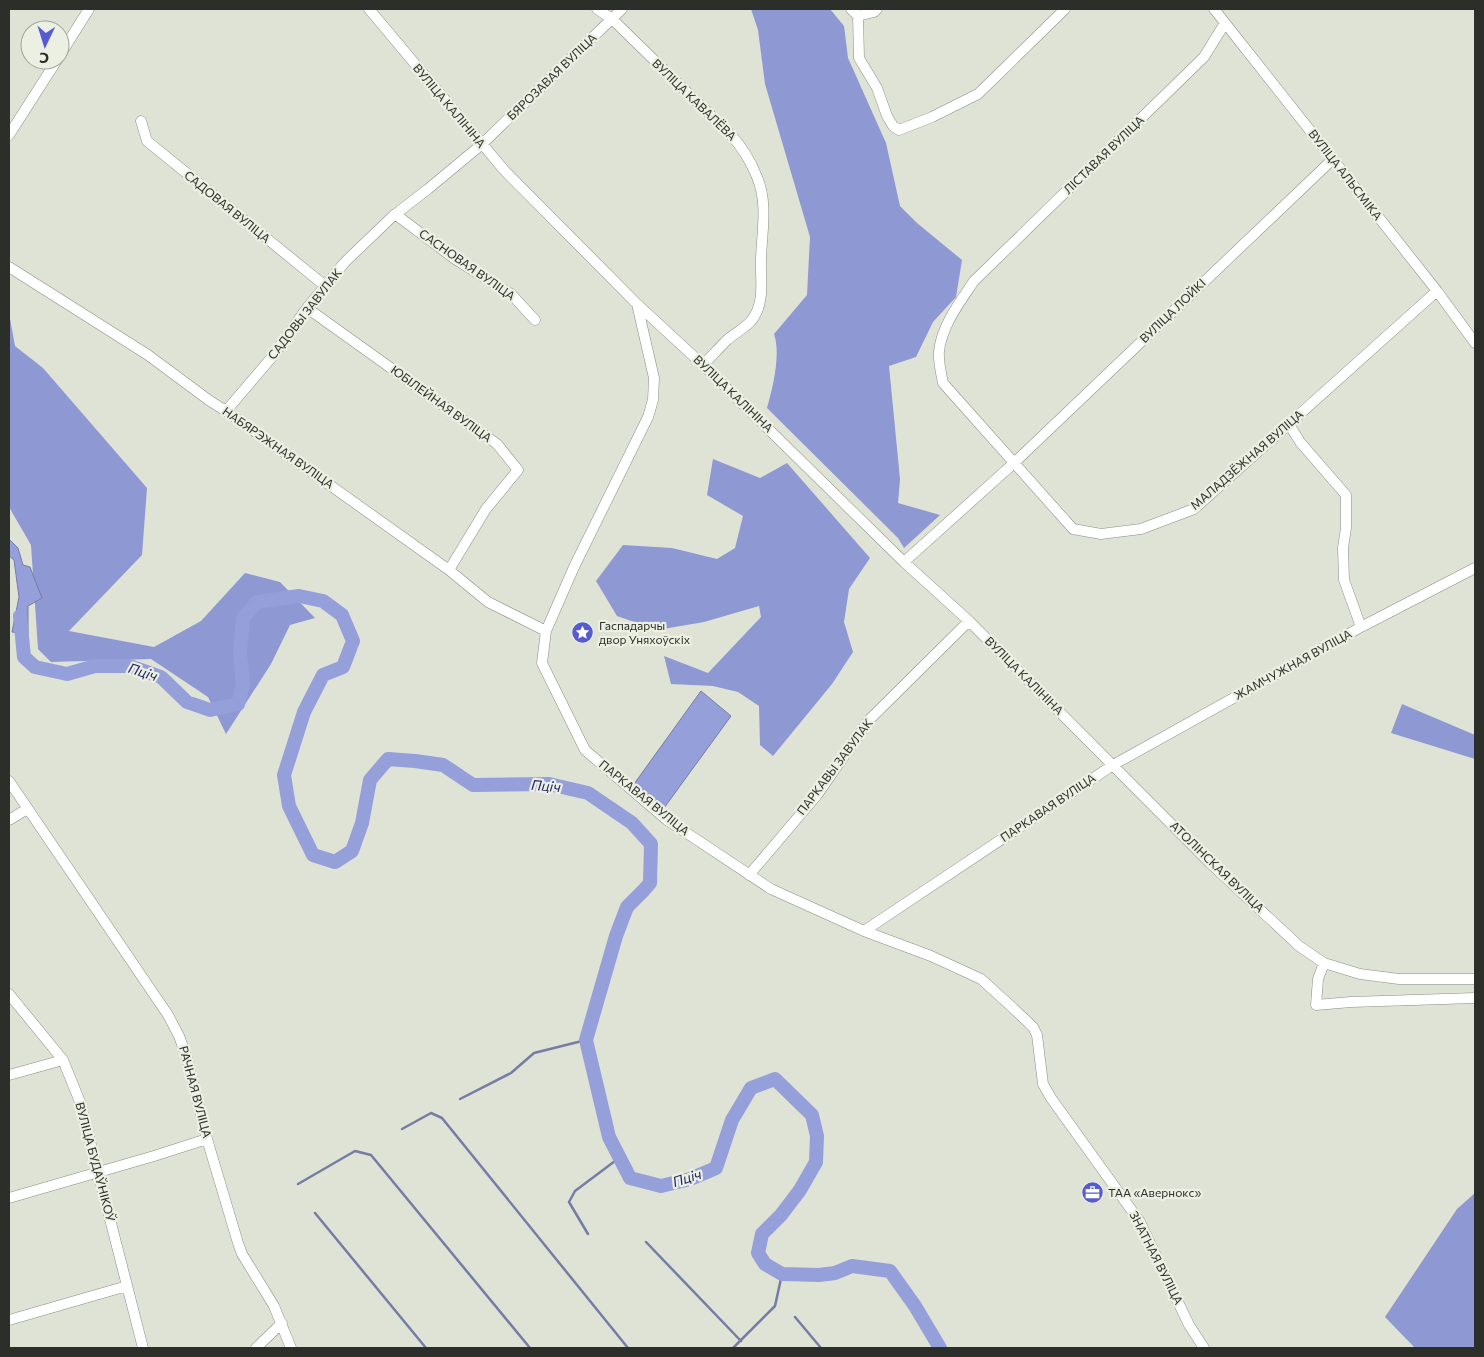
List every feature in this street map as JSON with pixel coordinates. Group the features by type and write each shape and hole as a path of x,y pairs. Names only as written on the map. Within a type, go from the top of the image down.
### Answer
{"street":[{"path":"70,39 89,9"},
{"name":"ВУЛІЦА КАЛІНІНА","path":"368,9 504,170 637,304 703,365 904,562 969,621 1113,765"},
{"name":"ВУЛІЦА КАВАЛЁВА","path":"597,9 612,19 740,146 758,178 763,200 764,223 760,305 752,321 727,340 703,365"},
{"name":"БЯРОЗАВАЯ ВУЛІЦА","path":"481,144 622,9"},
{"path":"877,9 874,12 855,12 859,58 877,88 893,126 900,130 978,94 1065,9"},
{"name":"ВУЛІЦА АЛЬСМІКА","path":"1214,9 1437,291 1475,343"},
{"name":"ЛІСТАВАЯ ВУЛІЦА","path":"1014,463 943,383 938,353 943,333 974,281 1204,57 1225,23"},
{"path":"9,135 51,70"},
{"name":"САДОВАЯ ВУЛІЦА","path":"141,121 147,141 324,285"},
{"name":"САДОВЫ ЗАВУЛАК","path":"226,411 272,357 324,285 345,262 395,214 481,144"},
{"name":"ВУЛІЦА ЛОЙКІ","path":"904,562 1014,463 1332,159"},
{"name":"САСНОВАЯ ВУЛІЦА","path":"395,214 456,259 511,294 535,320"},
{"name":"НАБЯРЭЖНАЯ ВУЛІЦА","path":"9,267 148,355 448,570 488,602 546,631"},
{"name":"МАЛАДЗЁЖНАЯ ВУЛІЦА","path":"1014,463 1074,529 1101,534 1141,529 1194,509 1437,291"},
{"name":"ПАРКАВАЯ ВУЛІЦА","path":"637,304 654,378 653,400 648,417 574,567 546,631 542,663 586,750 667,820 748,875 771,889 864,931 1113,765"},
{"name":"ЮБІЛЕЙНАЯ ВУЛІЦА","path":"307,308 497,444 518,470 486,509 448,570"},
{"path":"1289,424 1300,442 1346,495 1346,528 1343,548 1344,580 1361,627"},
{"name":"ЖАМЧУЖНАЯ ВУЛІЦА","path":"1113,765 1361,627 1475,568"},
{"name":"ПАРКАВЫ ЗАВУЛАК","path":"748,875 817,795 869,720 969,621"},
{"name":"АТОЛІНСКАЯ ВУЛІЦА","path":"1113,765 1210,863 1299,946 1324,963 1360,974 1399,979 1475,979"},
{"name":"РАЧНАЯ ВУЛІЦА","path":"9,781 168,1015 179,1036 187,1058 228,1213 242,1254 274,1306 291,1348"},
{"path":"9,820 27,809"},
{"name":"ЗНАТНАЯ ВУЛІЦА","path":"864,931 932,956 981,978 1032,1027 1037,1035 1043,1084 1051,1098 1140,1222 1189,1325 1204,1348"},
{"path":"1324,963 1318,979 1316,1005 1475,998"},
{"name":"ВУЛІЦА БУДАЎНІКОЎ","path":"9,994 64,1060 80,1102 143,1348"},
{"path":"9,1075 64,1060"},
{"path":"9,1198 207,1139"},
{"path":"9,1320 128,1286"},
{"path":"256,1348 282,1323"}],"shaded area":[{"path":"751,9 830,9 844,26 848,58 886,143 900,206 917,223 962,260 956,297 933,322 916,357 889,366 900,479 898,503 940,515 904,548 898,538 767,408 774,381 777,351 774,334 807,295 810,237 765,84 758,30"},
{"path":"9,313 15,346 43,368 147,488 142,555 69,631 154,647 201,621 245,573 280,582 315,618 290,625 271,664 226,734 208,697 151,659 51,662 38,649 31,545 9,507"},
{"path":"713,459 760,478 787,463 870,558 849,589 844,622 853,652 832,684 773,756 760,745 759,706 738,692 713,686 671,684 664,656 708,673 761,617 759,606 704,622 657,630 617,616 596,581 623,545 672,548 717,559 735,548 743,516 707,495"},
{"path":"9,539 18,548 23,565 30,567 42,598 28,606 28,634 12,632 19,597 14,560 9,556"},
{"path":"701,691 731,716 664,808 634,784"},
{"path":"1402,704 1475,735 1475,759 1391,733"},
{"path":"1475,1193 1475,1348 1415,1348 1385,1317 1457,1209"}],"waterway":[{"name":"Пціч","path":"20,616 24,657 35,667 67,674 95,666 130,666 161,677 187,702 210,710 238,704 243,684 240,652 243,618 257,602 299,596 323,601 342,615 353,641 343,667 323,675 304,712 284,775 289,806 313,855 335,862 352,851 362,823 370,780 388,759 443,765 473,785 549,784 588,793 632,823 651,844 650,883 627,907 616,936 586,1040 609,1137 630,1178 661,1186 690,1179 716,1168 732,1120 751,1088 775,1079 812,1115 817,1136 816,1162 800,1190 781,1215 762,1234 758,1253 765,1264 782,1274 819,1275 835,1273 852,1266 890,1271 915,1306 940,1348"},
{"path":"460,1099 511,1073 534,1053 586,1040"},
{"path":"402,1129 431,1113 442,1118 628,1348"},
{"path":"298,1184 355,1151 371,1155 530,1348"},
{"path":"588,1234 569,1202 575,1191 619,1158"},
{"path":"315,1213 426,1348"},
{"path":"646,1242 741,1341"},
{"path":"733,1348 775,1306 782,1274"},
{"path":"795,1317 821,1348"},
{"name":"Пціч","path":"935,1348 939,1346"}],"place":[{"name":"Гаспадарчы двор Уняхоўскіх","path":"583,633"},
{"name":"ТАА «Авернокс»","path":"1092,1193"}]}
